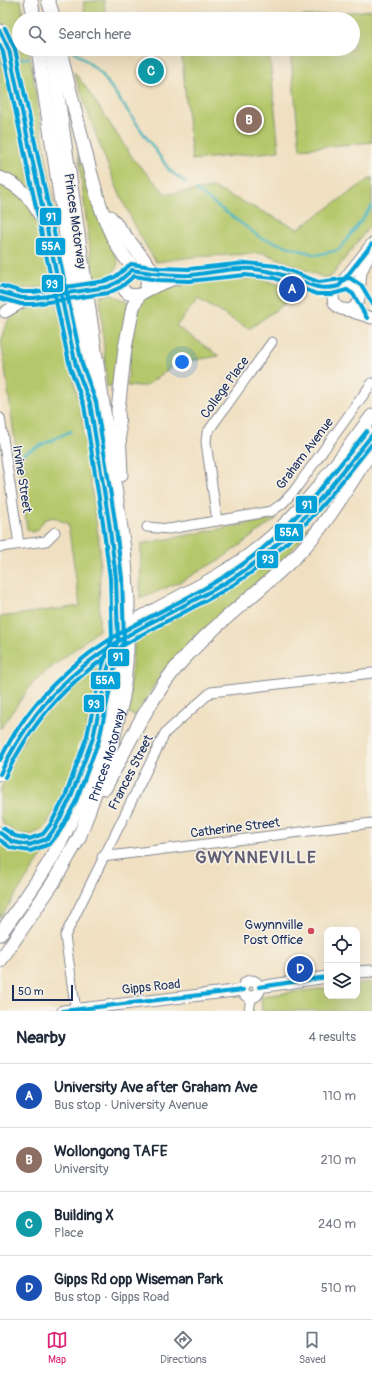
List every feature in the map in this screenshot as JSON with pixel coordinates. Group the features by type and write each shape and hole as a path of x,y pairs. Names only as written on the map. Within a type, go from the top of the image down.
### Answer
{"highway":[{"path":"31,0 33,12"},
{"path":"44,0 45,12"},
{"path":"48,0 52,12"},
{"path":"0,31 9,50 76,366 90,403"},
{"name":"Princes Motorway","path":"0,934 53,856 77,806 105,724 118,640 116,578 39,56"},
{"name":"Princes Motorway","path":"0,960 53,883 79,838 112,748 122,697 128,650 128,601 124,549 52,56"},
{"path":"62,56 107,224 121,254 134,272"},
{"path":"0,178 15,184 27,195 47,227"},
{"path":"97,191 114,224 152,270 158,274"},
{"path":"124,549 118,410 124,348 136,294"},
{"path":"0,752 24,713 70,664 155,615 221,574 251,554 272,537 311,497 372,416"},
{"path":"155,615 229,580 266,554 303,519 372,435"},
{"path":"79,838 146,710 162,686 198,644 299,552 324,521 372,450"},
{"path":"0,833 13,842 29,845 47,838 55,828 70,800 93,738 108,668 118,640"},
{"path":"0,774 15,742 39,708 71,674 102,645"}],"main road":[{"path":"341,308 333,298 338,286 372,244"},
{"path":"341,308 354,307 358,301 361,272 372,249"},
{"path":"136,294 167,281 189,275 225,270 253,270 287,276 309,285 322,288 345,284 352,285 372,317"},
{"path":"134,272 122,285 136,294"},
{"path":"3,314 17,304 39,298 107,287 117,288 136,294 145,291 147,281 134,272"},
{"path":"107,287 134,272 189,275"},
{"path":"309,285 341,308 372,317"},
{"path":"0,292 22,298 39,298"},
{"path":"0,292 7,300 3,314"},
{"path":"360,972 372,970"},
{"name":"Gipps Road","path":"63,1011 247,994 244,985 248,982 253,982 259,987 324,977"}],"street":[{"name":"College Place","path":"217,521 206,442 207,433 272,342"},
{"name":"Graham Avenue","path":"147,527 169,529 217,521 272,510 283,503 294,491 372,383"},
{"name":"Irvine Street","path":"0,418 19,544"},
{"path":"0,546 46,541 55,532"},
{"name":"Frances Street","path":"76,1010 65,936 102,857 165,733 211,692 372,673"},
{"name":"Catherine Street","path":"102,857 372,823"},
{"path":"247,994 249,1011"}],"green space":[{"path":"0,0 21,0 23,12 12,12 12,43 0,20"},
{"path":"104,0 105,12 85,12 83,2"},
{"path":"372,10 372,142 300,149 291,56 360,56 360,12 351,12"},
{"path":"0,42 1,45 33,191 0,174"},
{"path":"15,56 30,56 57,228 50,226"},
{"path":"182,56 270,56 279,151 192,160"},
{"path":"73,71 85,86 134,160 166,194 214,188 298,229 372,177 372,223 331,277 325,278 264,253 192,257 156,262 130,217 119,193"},
{"path":"78,153 100,220 118,261 116,269 113,273 102,279 94,281"},
{"path":"0,181 18,192 30,204 44,238 53,286 25,289 12,287 0,281"},
{"path":"259,278 301,292 249,329 198,299 176,326 219,356 177,363 146,386 127,386 131,343 137,313 143,300 161,288 222,280"},
{"path":"110,294 129,302 113,385 107,387 100,296"},
{"path":"57,303 82,418 100,550 99,630 34,681 0,729 0,617 80,606 68,524 53,517 44,520 37,531 32,532 27,529 1,340 4,329 9,320 20,310 28,307"},
{"path":"277,518 224,557 182,581 140,599 141,544"},
{"path":"309,526 311,528 277,567 193,641 158,679 135,716 127,712 135,636 238,581"},
{"path":"103,657 81,752 67,787 45,828 31,835 17,833 4,825 0,817 0,791 11,762 35,719 80,672"},
{"path":"52,841 0,918 0,842 21,849 32,849"},
{"path":"372,982 372,1011 262,1011 261,996 324,988 324,999 360,999 360,984"}],"waterway":[{"path":"80,56 101,73 170,171 185,182"},
{"path":"19,59 29,58"},
{"path":"196,190 261,238 316,255 339,250 372,206"},
{"path":"16,457 71,431"}],"transit line":[{"name":"91","path":"5,28 12,43"},
{"name":"55A","path":"0,31 9,50 76,366 90,403 109,522 116,578 118,640 108,668 93,738 70,799 55,828 47,839 29,845 13,842 0,833"},
{"name":"93","path":"0,45 3,52 70,367 84,405 103,523 110,578 112,639 102,667 87,736 65,797 50,825 43,834 29,839 15,836 3,828"},
{"name":"91","path":"0,840 11,848 30,851 50,844 60,831 76,801 99,740 114,670 124,641 122,578 115,521 96,402 82,364 16,56"},
{"name":"55A","path":"0,292 22,298 34,298 107,287 118,282 132,270 161,274 190,275 230,269 254,269 293,278 312,286 331,288 339,286 372,244"},
{"name":"91","path":"2,286 23,292 34,292 105,281 115,277 131,264 159,268 189,269 246,263 277,266 319,282 350,278 362,286 372,303"},
{"name":"93","path":"0,298 21,304 34,304 108,293 121,287 134,276 158,280 189,281 245,275 274,278 317,294 332,294 347,290 353,294 367,318"},
{"name":"91","path":"0,760 24,719 39,700 72,667 110,639 217,581 262,549 310,502 367,431"},
{"name":"55A","path":"0,774 13,749 28,726 61,686 80,669 123,638 224,584 266,554 283,539 314,506 372,435"},
{"name":"93","path":"5,777 18,752 33,729 66,690 105,657 152,629 228,588 252,572 286,544 316,512 372,444"},
{"path":"259,987 324,977"},
{"path":"63,1011 243,990"}],"place":[{"name":"Building X","path":"151,71"},
{"name":"Wollongong TAFE","path":"249,120"},
{"name":"University Ave after Graham Ave","path":"292,289"},
{"name":"Gwynnville Post Office","path":"311,931"},
{"name":"Gipps Rd opp Wiseman Park","path":"300,969"}],"district":[{"name":"GWYNNEVILLE","path":"256,857"}]}
